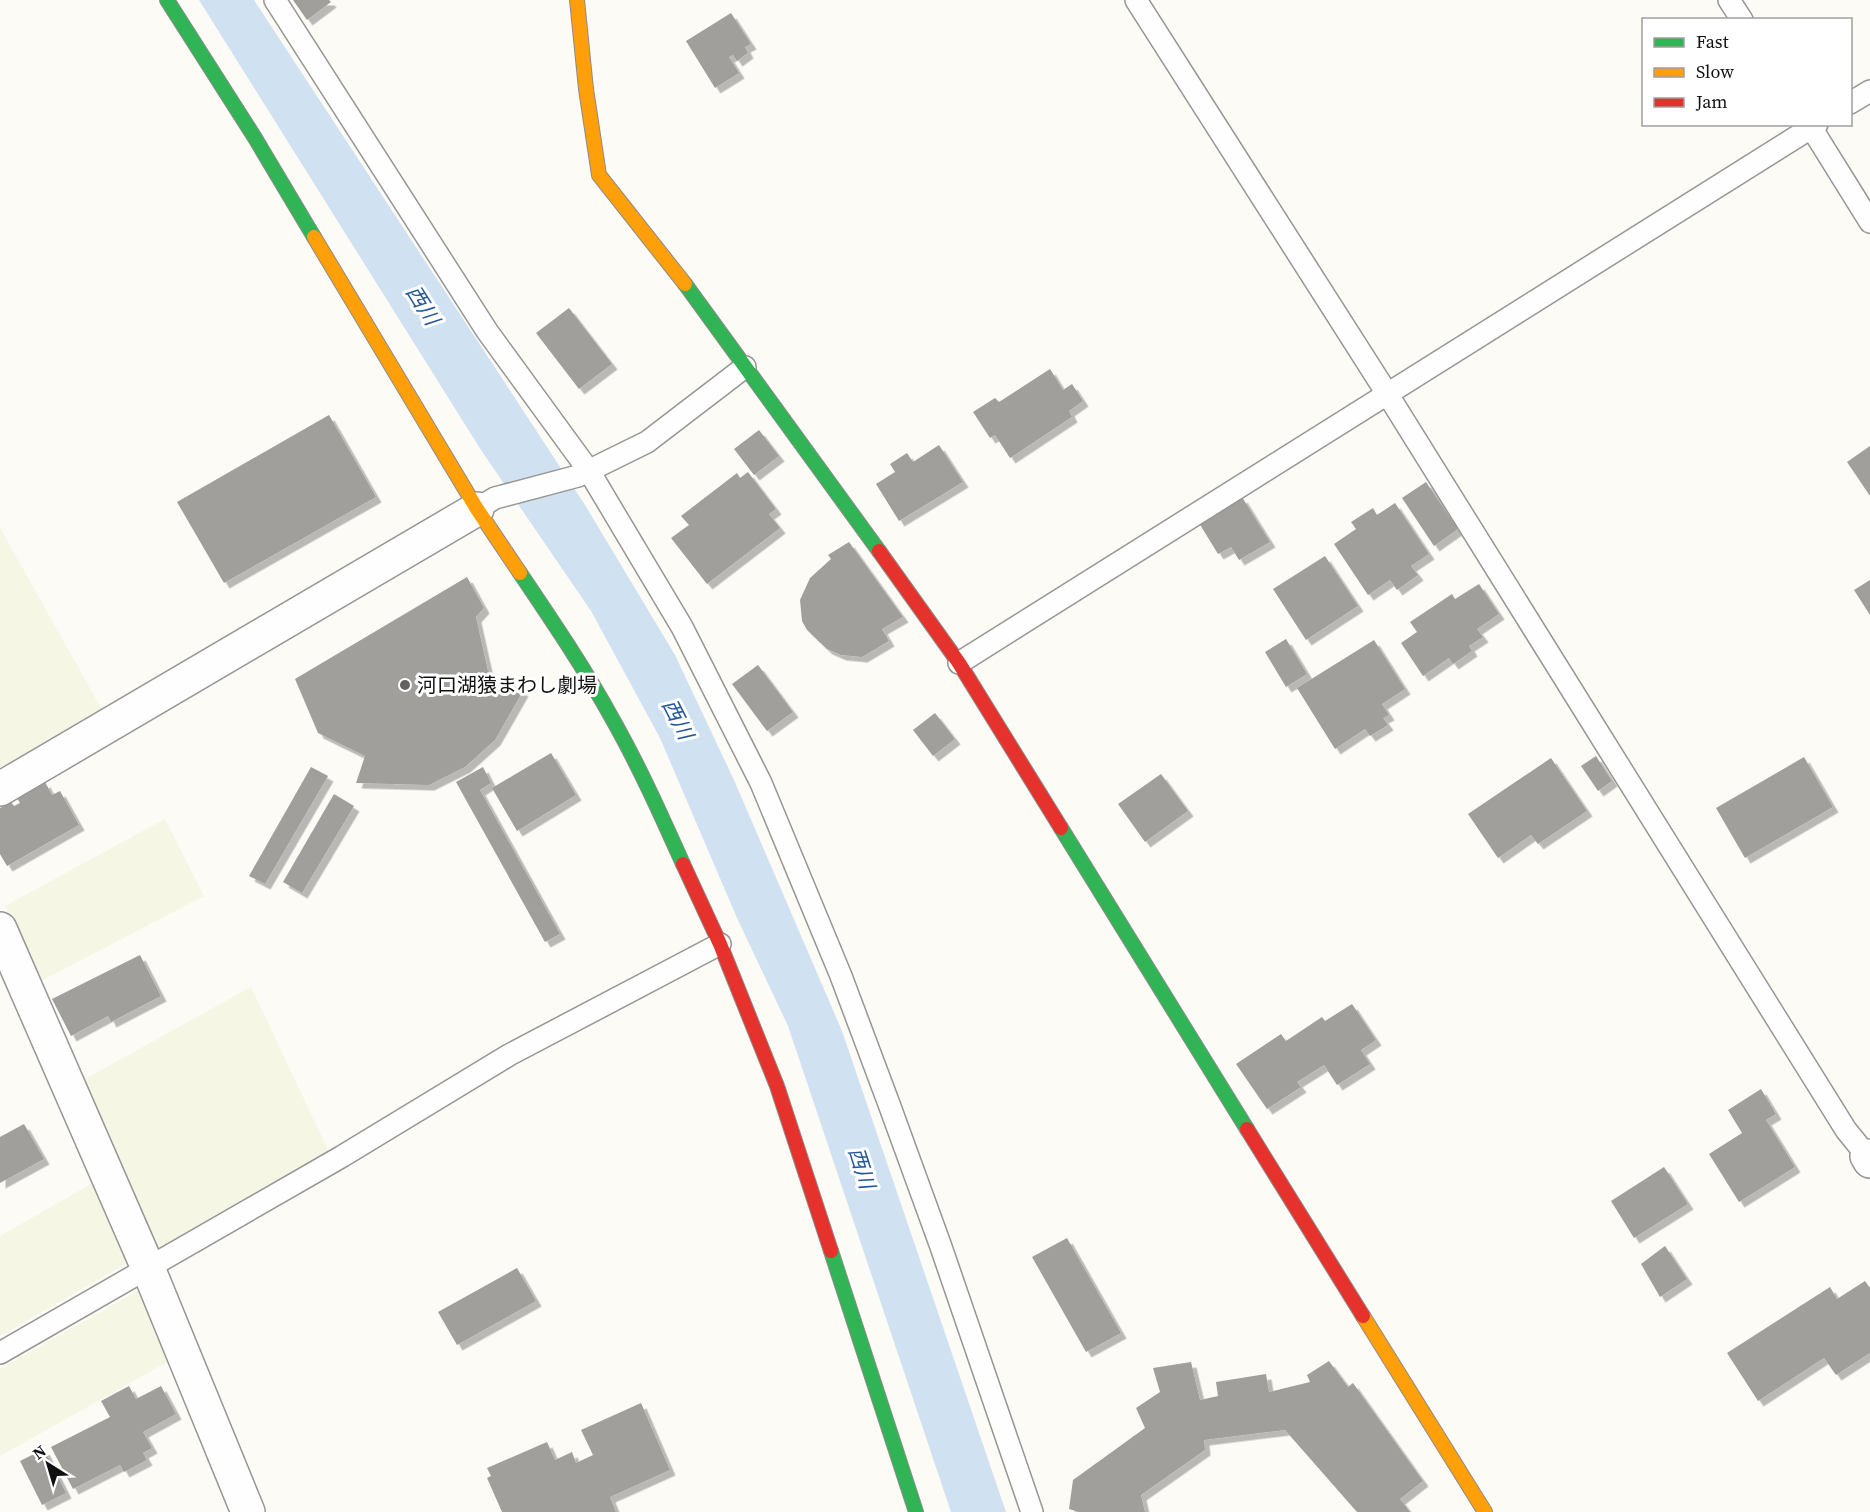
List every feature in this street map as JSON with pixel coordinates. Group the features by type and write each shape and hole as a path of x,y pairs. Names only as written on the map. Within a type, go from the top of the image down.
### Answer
{"street":[{"path":"167,0 486,504 614,721 659,810 720,945 780,1097 916,1512"},
{"path":"577,0 586,89 599,175 704,308 959,663 1485,1512"},
{"path":"0,789 486,504"},
{"path":"0,929 148,1268 248,1512"}],"lane":[{"path":"275,0 487,331 584,474 682,627 765,794 841,976 940,1244 1032,1512"},
{"path":"1136,0 1388,395 1846,1130 1869,1158"},
{"path":"1730,0 1741,18"},
{"path":"1852,102 1870,91"},
{"path":"959,663 1812,126 1870,222"},
{"path":"486,504 584,474 647,442 745,367"},
{"path":"0,1353 341,1157 510,1056 720,945"}],"green space":[{"path":"0,528 105,715 0,775"},
{"path":"165,819 204,896 39,982 5,906"},
{"path":"251,987 331,1156 156,1255 78,1083"},
{"path":"93,1183 129,1262 0,1336 0,1236"},
{"path":"141,1289 171,1360 0,1456 0,1369"}],"water":[{"name":"西川","path":"199,0 254,0 585,505 675,655 734,780 842,1031 1006,1512 951,1512 788,1026 737,918 660,738 591,611 481,450"}],"building":[{"path":"293,0 329,0 331,2 307,20"},
{"path":"731,13 751,44 745,47 748,53 737,61 733,55 729,57 739,73 715,88 686,41"},
{"path":"569,308 612,364 579,389 536,333"},
{"path":"1050,369 1063,390 1072,384 1083,401 1069,411 1072,417 1010,458 995,435 990,438 973,412 995,398 999,402"},
{"path":"329,415 376,497 224,583 177,502"},
{"path":"759,430 779,456 754,475 734,449"},
{"path":"939,445 963,482 899,521 876,484 895,472 890,464 907,453 913,462"},
{"path":"1870,446 1870,496 1847,462"},
{"path":"748,472 776,509 769,514 780,528 707,584 671,538 689,525 681,516 737,473 740,478"},
{"path":"1426,482 1458,529 1434,546 1402,498"},
{"path":"1242,497 1270,542 1239,560 1231,547 1218,554 1199,523"},
{"path":"1395,503 1429,554 1411,566 1418,575 1397,590 1390,580 1368,595 1334,544 1356,529 1351,522 1373,508 1377,515"},
{"path":"849,542 903,617 882,629 889,641 862,657 841,655 827,649 807,630 802,621 800,600 810,578 831,559 828,555"},
{"path":"1325,556 1358,606 1306,640 1273,589"},
{"name":"河口湖猿まわし劇場","path":"467,577 484,608 476,617 488,671 523,691 495,740 465,767 429,785 356,783 365,756 318,733 295,679"},
{"path":"1870,580 1870,615 1854,590"},
{"path":"1479,584 1499,614 1477,629 1483,637 1469,646 1472,651 1453,664 1449,658 1423,676 1401,643 1417,632 1410,622 1452,594 1455,599"},
{"path":"1286,639 1307,674 1286,687 1265,652"},
{"path":"1374,640 1405,689 1382,704 1389,715 1383,718 1388,725 1370,736 1365,729 1335,749 1297,688"},
{"path":"758,665 793,712 767,731 732,684"},
{"path":"935,713 955,739 933,756 913,730"},
{"path":"551,753 576,795 517,831 492,788"},
{"path":"1596,756 1612,781 1598,791 1581,766"},
{"path":"1804,757 1833,807 1745,858 1716,808"},
{"path":"1551,758 1587,811 1538,844 1531,835 1498,858 1468,814"},
{"path":"311,767 328,776 265,884 249,876"},
{"path":"483,767 491,783 480,790 560,934 545,942 456,782"},
{"path":"1161,774 1188,811 1145,842 1118,804"},
{"path":"45,782 52,795 60,791 79,825 7,866 0,854 0,808 11,802 14,806 20,803 17,798"},
{"path":"334,794 354,806 302,893 283,882"},
{"path":"140,955 161,996 111,1022 108,1016 71,1036 52,999"},
{"path":"1352,1004 1376,1040 1361,1050 1370,1064 1337,1085 1324,1065 1297,1082 1301,1087 1267,1109 1236,1064 1281,1034 1286,1041 1322,1017 1325,1021"},
{"path":"1761,1089 1776,1114 1766,1120 1795,1167 1739,1202 1709,1154 1742,1133 1728,1110"},
{"path":"24,1124 44,1159 0,1183 0,1137"},
{"path":"1664,1167 1688,1204 1634,1238 1611,1201"},
{"path":"1067,1238 1121,1333 1086,1352 1032,1257"},
{"path":"1665,1246 1687,1279 1660,1297 1641,1264"},
{"path":"517,1268 536,1301 457,1345 438,1312"},
{"path":"1865,1281 1870,1288 1870,1353 1836,1375 1824,1358 1758,1401 1727,1353 1830,1287 1837,1299"},
{"path":"1329,1361 1348,1387 1353,1383 1423,1481 1400,1499 1410,1512 1357,1512 1285,1430 1204,1440 1205,1450 1141,1495 1145,1512 1079,1512 1069,1509 1073,1480 1145,1428 1136,1408 1160,1392 1153,1368 1191,1362 1200,1400 1218,1396 1216,1382 1266,1374 1269,1392 1310,1382 1307,1375"},
{"path":"129,1386 136,1399 161,1386 176,1414 143,1432 152,1448 143,1453 147,1460 124,1472 120,1465 73,1489 51,1447 110,1417 101,1401"},
{"path":"641,1403 670,1470 610,1497 616,1512 502,1512 487,1478 491,1476 487,1468 547,1442 555,1460 572,1452 576,1463 593,1455 581,1430"},
{"path":"44,1449 66,1493 42,1505 20,1461"}],"traffic: fast":[{"path":"167,0 255,138 314,237"},
{"path":"685,284 879,551"},
{"path":"520,573 580,664 613,720 641,773 683,864"},
{"path":"1061,828 1247,1129"},
{"path":"831,1251 916,1512"}],"traffic: slow":[{"path":"577,0 586,89 599,175 685,284"},
{"path":"314,237 477,509 520,573"},
{"path":"1363,1316 1485,1512"}],"traffic: jam":[{"path":"879,551 959,663 1061,828"},
{"path":"683,864 720,944 777,1086 831,1251"},
{"path":"1247,1129 1363,1316"}],"place":[{"name":"河口湖猿まわし劇場","path":"405,685"}]}
